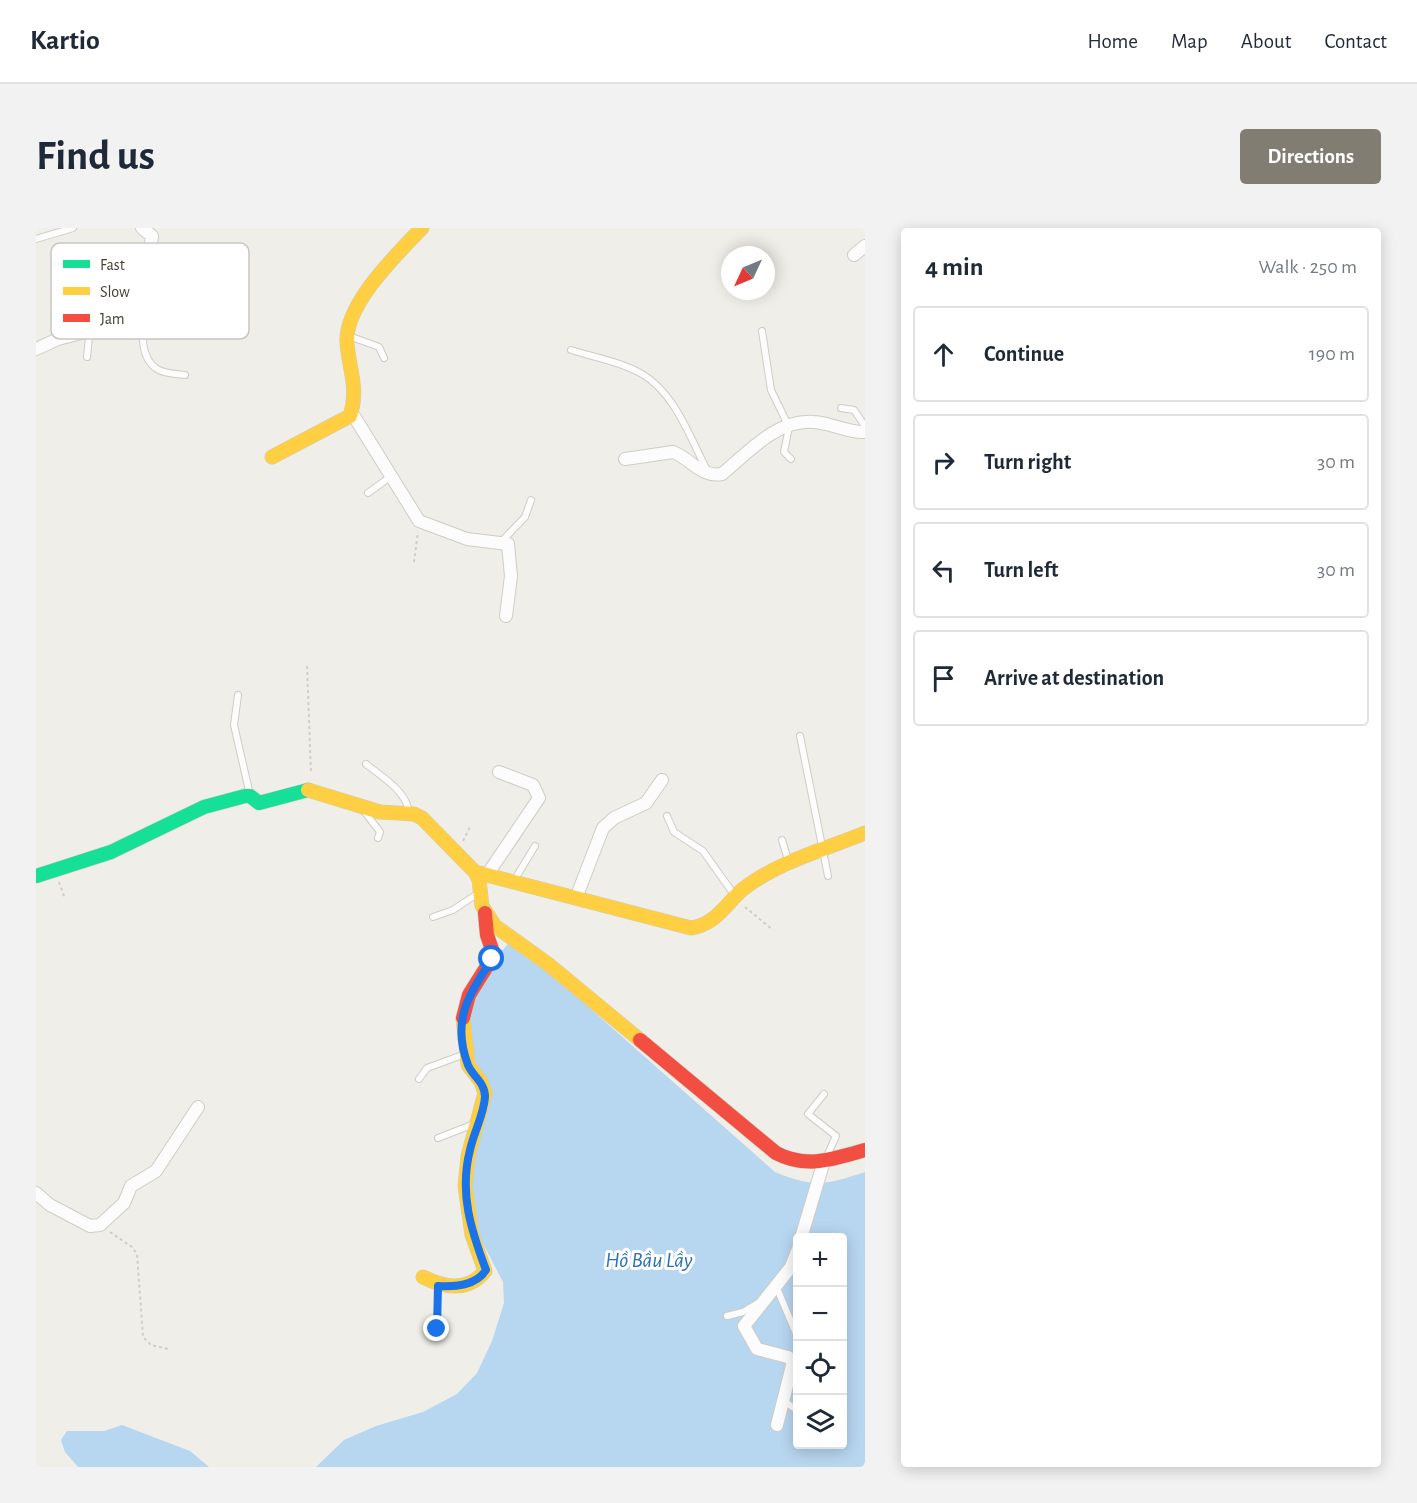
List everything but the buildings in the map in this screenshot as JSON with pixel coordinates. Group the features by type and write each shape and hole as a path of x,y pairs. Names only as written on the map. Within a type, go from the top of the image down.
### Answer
{"street":[{"path":"142,228 152,236 151,243"},
{"path":"272,457 281,454 304,438 345,420 352,412 356,377 347,329 355,311 404,246 422,228"},
{"path":"855,255 865,246"},
{"path":"36,349 58,339"},
{"path":"352,412 390,477 415,511 419,521 466,539 502,541 509,547 510,566 506,616"},
{"path":"625,459 673,452 708,473 722,474 758,443 789,427 814,422 851,432 865,432"},
{"path":"423,1277 438,1286 465,1284 479,1278 486,1270 472,1235 465,1186 468,1156 485,1093 481,1082 468,1065 462,1021 464,1006 494,954 487,935 480,892 481,873 539,798 533,785 499,772"},
{"path":"576,898 603,828 614,818 646,802 662,780"},
{"path":"36,876 111,852 204,807 250,796 259,803 312,789 390,814 409,814 422,818 481,873 691,928 707,926 746,887 789,864 865,833"},
{"path":"485,912 495,926 548,964 787,1161 803,1164 865,1150"},
{"path":"36,1193 50,1205 90,1226 100,1225 124,1203 131,1186 156,1171 198,1107"},
{"path":"803,1233 821,1180 824,1161"},
{"path":"777,1425 793,1362 788,1357 757,1349 744,1329 793,1262"}],"lane":[{"path":"36,239 73,228"},
{"path":"762,332 771,390 789,427 783,448 791,459"},
{"path":"348,336 379,347 384,358"},
{"path":"87,357 89,339"},
{"path":"144,339 144,350 148,360 161,371 185,375"},
{"path":"571,350 633,369 654,382 670,401 708,473"},
{"path":"841,408 854,410 865,426"},
{"path":"368,494 390,477"},
{"path":"502,541 525,517 531,500"},
{"path":"238,695 234,725 250,796"},
{"path":"800,736 821,851 828,876"},
{"path":"366,764 402,795 408,804 409,814"},
{"path":"360,806 380,832 378,838"},
{"path":"667,816 675,832 703,850 735,896"},
{"path":"782,840 789,864"},
{"path":"514,882 535,846"},
{"path":"433,917 453,910 480,892"},
{"path":"419,1079 427,1068 465,1054"},
{"path":"824,1094 808,1114 836,1136 824,1161"},
{"path":"438,1138 477,1123"},
{"path":"727,1316 747,1310 772,1290 793,1329"},
{"path":"783,1401 793,1408"}],"path":[{"path":"414,562 419,521"},
{"path":"307,666 312,789"},
{"path":"735,896 749,911 773,930"},
{"path":"100,1225 135,1250 141,1332 152,1345 168,1349"},
{"path":"437,1329 438,1286"}],"water":[{"name":"Hồ Bầu Lầy","path":"509,943 532,957 775,1172 800,1181 820,1183 840,1180 865,1172 865,1467 316,1467 344,1440 376,1426 423,1412 457,1394 477,1373 492,1341 504,1303 503,1282 480,1238 470,1180 483,1114 468,1053 466,1006 496,957"},
{"path":"122,1425 190,1451 209,1467 78,1467 65,1452 61,1440 67,1431 104,1431"}],"traffic: fast":[{"path":"36,876 111,852 204,807 245,796 250,796 259,803 308,790"}],"traffic: slow":[{"path":"272,457 350,416 354,388 347,343 348,328 354,313 374,281 422,228"},
{"path":"308,790 380,812 414,814 422,818 475,872 479,880 482,906 495,926 548,964 640,1040"},
{"path":"475,872 691,928 714,918 742,890 770,872 801,857 865,833"},
{"path":"423,1277 440,1284 456,1286 471,1282 485,1271 472,1235 465,1186 468,1156 485,1093 481,1082 468,1065 463,1018"}],"traffic: jam":[{"path":"463,1018 469,995 494,955 487,935 485,913"},
{"path":"640,1040 776,1153 798,1161 820,1161 865,1150"}],"route":[{"path":"437,1329 438,1286 459,1286 472,1282 486,1270 472,1235 465,1186 471,1142 485,1093 481,1082 468,1065 462,1036 462,1021 464,1006 471,990 492,959"}]}
